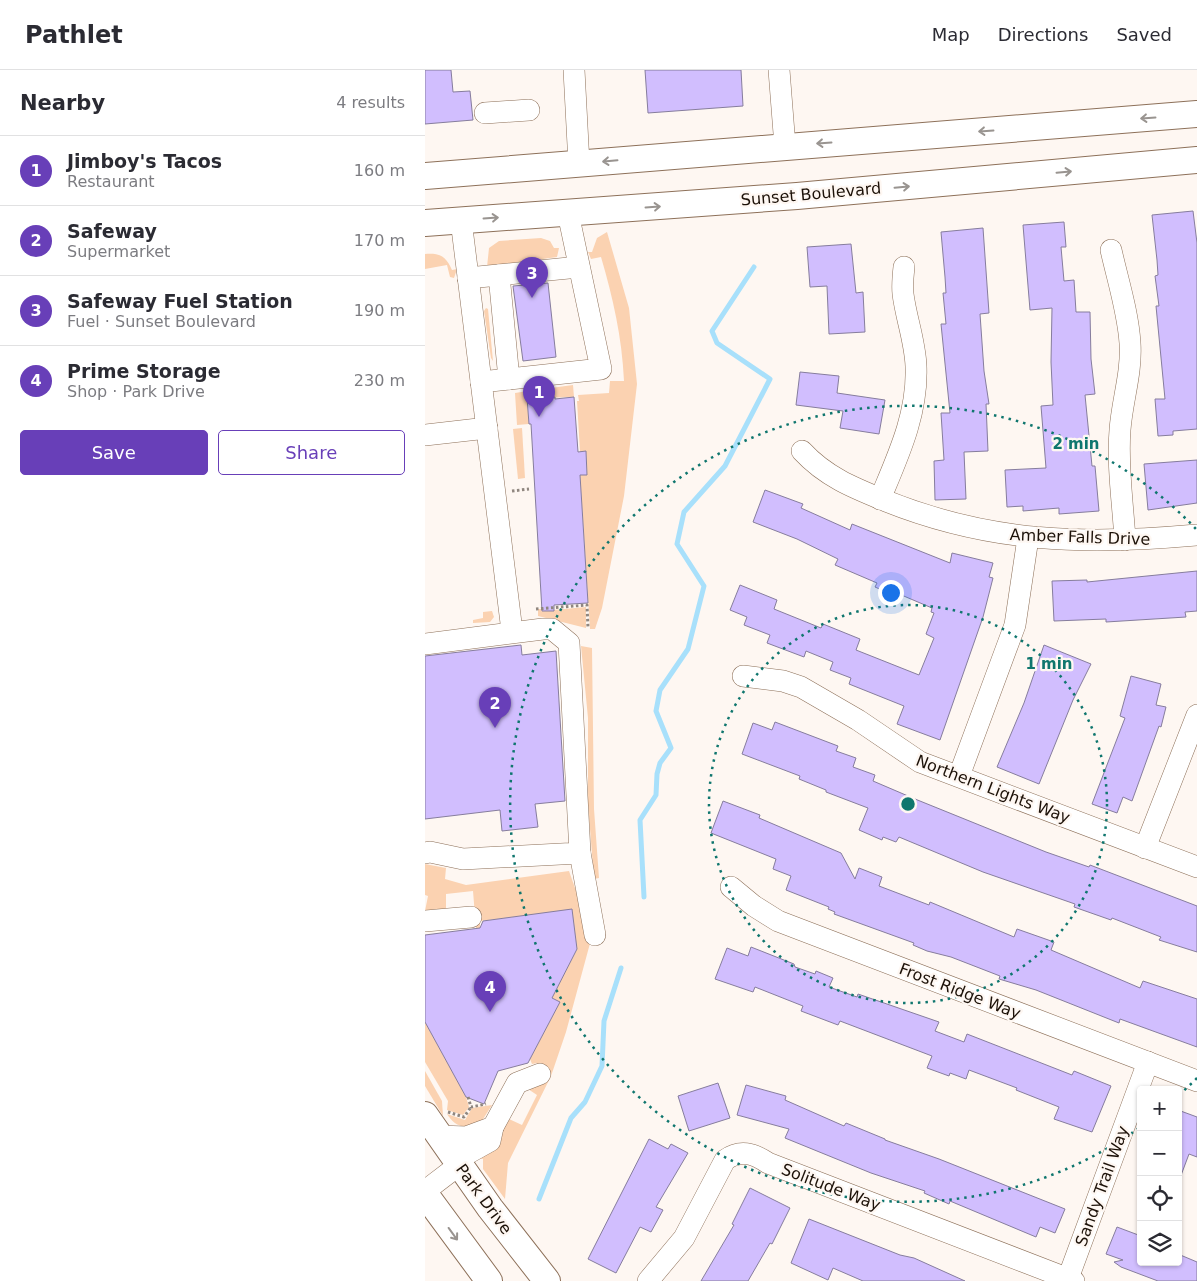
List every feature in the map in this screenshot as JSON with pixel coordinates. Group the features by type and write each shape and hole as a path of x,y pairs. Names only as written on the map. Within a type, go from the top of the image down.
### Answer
{"main road":[{"path":"425,176 1197,114"},
{"name":"Sunset Boulevard","path":"425,223 797,196 1197,160"},
{"name":"Park Drive","path":"436,1121 457,1162 525,1255 547,1281"},
{"path":"425,1192 489,1281"}],"street":[{"path":"574,70 579,164"},
{"path":"779,70 785,146"},
{"path":"485,113 529,110"},
{"path":"481,382 601,370 568,213"},
{"path":"461,220 512,631"},
{"path":"1111,250 1126,315 1130,344 1130,373 1120,429 1119,458 1125,540"},
{"path":"468,278 579,267"},
{"path":"880,499 903,445 914,395 916,368 914,345 903,293 904,267"},
{"path":"499,275 509,379"},
{"path":"425,435 487,428"},
{"name":"Amber Falls Drive","path":"802,451 815,466 840,482 880,499 962,527 1028,538 1125,540 1197,535"},
{"path":"959,776 1012,633 1019,608 1028,538"},
{"path":"425,644 512,631 552,630 569,643 580,853 595,935"},
{"name":"Northern Lights Way","path":"743,676 783,681 801,687 858,720 906,755 920,762 1197,867"},
{"path":"1145,848 1197,715"},
{"path":"425,853 430,852 463,859 580,853"},
{"name":"Frost Ridge Way","path":"731,888 754,906 778,921 1197,1081"},
{"path":"425,921 471,917"},
{"name":"Sandy Trail Way","path":"1069,1280 1148,1062"},
{"path":"425,1192 457,1162 490,1141 493,1127 517,1083 540,1074"},
{"path":"436,1121 466,1137 493,1127"},
{"name":"Solitude Way","path":"648,1281 684,1238 708,1196 722,1165 733,1154 744,1153 754,1154 768,1163 1069,1280"}],"path":[{"path":"520,490 529,489"},
{"path":"536,609 587,605 588,628"},
{"path":"468,1097 471,1107"},
{"path":"436,1121 464,1117 471,1107 494,1103"}],"shaded area":[{"path":"607,232 629,308 637,384 624,496 602,608 595,629 590,629 580,475 587,474 586,452 580,452 577,401 579,401 578,395 609,393 610,381 624,381 619,333 601,257 591,259 588,252 592,252 597,238"},
{"path":"541,238 550,241 554,248 559,248 557,257 487,267 489,248 499,241"},
{"path":"425,254 442,256 452,270 457,269 454,278 450,277 447,265 425,269"},
{"path":"486,308 488,309 493,361 484,311"},
{"path":"573,385 574,397 536,398 536,390"},
{"path":"534,390 534,398 527,399 529,424 517,425 515,393"},
{"path":"522,428 525,478 518,479 513,429"},
{"path":"586,607 586,628 538,616 538,609 542,609 542,611"},
{"path":"492,611 494,617 490,622 473,623 473,620 483,618 483,612"},
{"path":"581,646 592,648 594,809 599,878 594,879 588,804 588,718"},
{"path":"425,864 446,868 445,879 466,885 569,871 592,936 566,1032 551,1076 508,1163 505,1199 483,1169 483,1159 478,1158 509,1119 522,1125 537,1095 528,1089 541,1081 537,1063 532,1064 530,1059 560,1002 552,998 577,949 572,910 480,921 480,928 476,928 473,891 446,894 446,910 425,911 428,896 425,895"},
{"path":"425,1022 466,1097 469,1107 463,1115 447,1110 448,1101 425,1062"},
{"path":"425,1071 442,1101 443,1116 425,1086"},
{"path":"492,1105 478,1127 464,1127 450,1119 447,1114 465,1120 472,1108"}],"building":[{"path":"425,70 451,70 453,92 470,91 473,120 425,124"},
{"path":"645,70 741,70 743,106 648,113"},
{"path":"1193,211 1197,243 1197,429 1173,431 1173,435 1158,436 1155,399 1165,399 1156,306 1159,306 1155,276 1158,275 1152,215"},
{"path":"1064,222 1066,247 1061,247 1064,281 1074,280 1076,312 1090,312 1091,359 1095,394 1085,395 1092,466 1095,466 1099,511 1059,514 1059,508 1023,511 1023,506 1007,507 1005,470 1046,468 1041,406 1053,405 1051,362 1052,308 1030,310 1023,225"},
{"path":"983,228 989,313 980,314 984,371 989,404 986,404 988,451 964,452 966,499 935,500 934,461 944,460 941,413 950,413 941,324 946,324 943,293 946,293 941,232"},
{"path":"851,244 856,293 863,292 865,332 829,334 827,286 810,287 807,247"},
{"path":"548,283 556,357 523,361 513,286"},
{"path":"800,372 839,376 837,393 885,400 879,434 840,428 843,411 796,405"},
{"path":"555,397 555,399 574,397 578,452 586,451 587,475 580,475 588,603 554,605 554,611 542,611 531,424 529,424 527,398"},
{"path":"1197,460 1197,503 1148,510 1144,464"},
{"path":"765,490 803,504 801,508 850,530 852,524 950,563 952,553 993,563 989,577 993,578 983,617 940,740 897,724 904,706 849,684 851,678 830,670 833,662 806,651 804,657 767,643 770,635 744,625 747,617 730,610 740,585 777,600 774,609 821,628 823,624 860,639 856,650 919,675 934,638 926,634 934,613 931,612 932,608 892,591 891,594 875,587 877,583 835,565 838,559 797,539 753,522"},
{"path":"1197,571 1197,611 1185,612 1186,617 1106,622 1106,619 1054,621 1052,581 1087,580 1087,582"},
{"path":"521,645 522,655 556,651 565,801 535,804 538,827 502,831 500,810 425,819 425,656"},
{"path":"1044,645 1091,664 1073,700 1039,784 997,767 1024,703"},
{"path":"1131,676 1161,684 1156,705 1166,707 1161,727 1159,726 1132,801 1123,797 1117,813 1092,804 1125,718 1120,716"},
{"path":"775,722 838,746 836,751 856,758 853,767 875,775 873,781 1046,852 1089,867 1090,865 1197,906 1197,952 1159,940 1161,937 1112,918 1111,920 1074,907 1075,904 983,872 899,837 896,842 883,837 882,840 859,830 868,808 826,792 826,790 799,779 800,776 742,754 753,723 772,730"},
{"path":"723,801 760,815 759,818 841,853 855,879 859,868 882,877 879,886 929,905 930,902 1014,937 1017,929 1054,942 1051,950 1140,988 1143,981 1197,999 1197,1047 1120,1019 1119,1023 1036,990 999,979 1000,976 951,957 927,951 913,945 914,943 834,914 835,912 828,909 829,907 786,890 791,876 773,869 776,859 711,833"},
{"path":"572,909 577,949 552,998 560,1002 528,1063 498,1071 484,1104 466,1097 425,1022 425,935 480,928 483,921"},
{"path":"751,947 794,964 795,967 815,974 816,971 833,978 829,987 857,997 858,994 939,1022 935,1031 964,1042 967,1034 1072,1075 1074,1071 1111,1086 1092,1132 1054,1119 1059,1107 1016,1090 1017,1088 969,1070 966,1079 950,1073 949,1076 927,1068 932,1056 840,1021 838,1025 801,1011 803,1006 755,987 753,992 715,979 727,948 748,956"},
{"path":"718,1083 730,1118 689,1131 678,1096"},
{"path":"746,1085 786,1096 785,1100 844,1126 846,1123 885,1140 939,1159 1065,1209 1055,1233 1040,1227 1036,1237 950,1201 949,1204 924,1193 925,1191 871,1173 785,1138 789,1129 737,1115"},
{"path":"1182,1111 1197,1117 1197,1157 1189,1154 1182,1173"},
{"path":"649,1139 668,1149 671,1144 688,1153 656,1207 663,1210 651,1232 640,1227 616,1273 588,1259"},
{"path":"750,1188 790,1208 772,1244 770,1243 748,1281 701,1281 734,1225 732,1224"},
{"path":"809,1219 900,1255 914,1258 965,1281 863,1281 833,1268 828,1280 791,1263"},
{"path":"1117,1227 1137,1234 1137,1266 1182,1266 1182,1256 1197,1262 1197,1281 1158,1281 1121,1267 1114,1262 1123,1260 1106,1254"}],"waterway":[{"path":"644,897 640,820 656,795 657,774 660,763 671,748 656,711 660,690 688,649 704,586 677,544 684,512 725,466 770,379 717,343 712,331 754,267"},
{"path":"539,1199 571,1118 585,1102 602,1066 604,1021 621,968"}],"place":[{"name":"Safeway Fuel Station","path":"532,298"},
{"name":"Jimboy's Tacos","path":"539,417"},
{"name":"Safeway","path":"495,728"},
{"name":"Prime Storage","path":"490,1012"}]}
